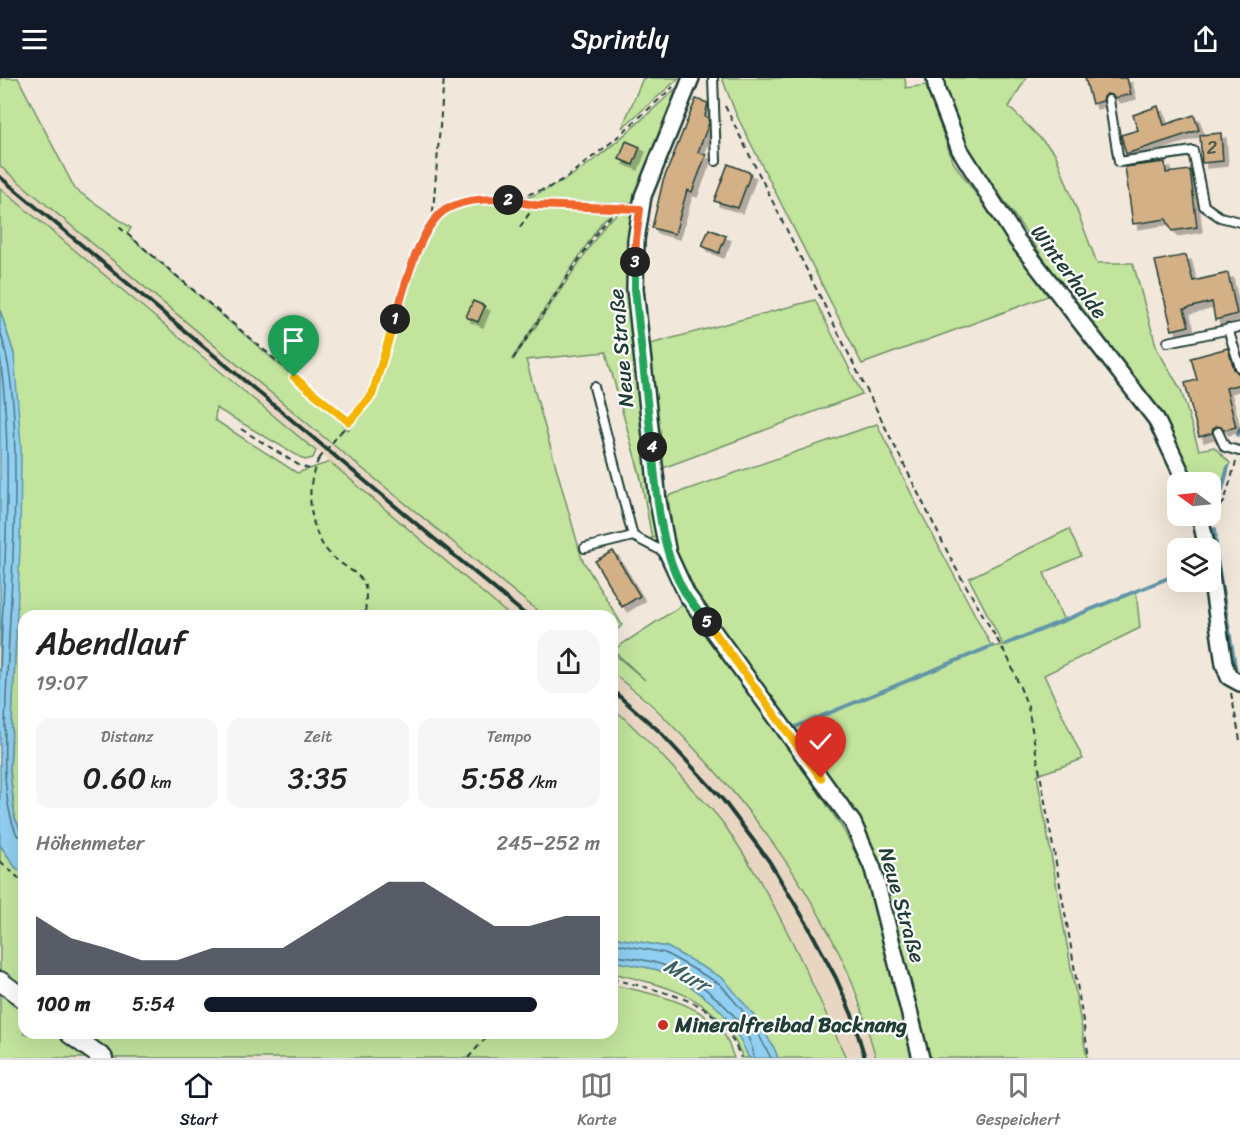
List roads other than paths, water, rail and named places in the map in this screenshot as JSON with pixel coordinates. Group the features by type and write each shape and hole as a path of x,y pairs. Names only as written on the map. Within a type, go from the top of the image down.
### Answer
{"street":[{"name":"Neue Straße","path":"691,78 663,143 640,209 636,240 635,289 658,501 668,554 687,595 853,823 873,869 921,1058"},
{"name":"Winterhalde","path":"935,78 937,91 960,150 1017,240 1156,419 1181,472"},
{"path":"1213,592 1224,664 1234,680"},
{"path":"0,981 18,994"},
{"path":"77,1039 103,1058"}],"lane":[{"path":"713,78 716,161"},
{"path":"1110,100 1119,162 1193,151 1204,206 1220,217 1240,222"},
{"path":"1168,342 1240,327"},
{"path":"1228,329 1240,367"},
{"path":"594,387 633,536"},
{"path":"1218,432 1225,447 1239,451"},
{"path":"585,548 633,536 668,554"}],"water":[{"path":"0,310 14,354 21,445 20,547 10,771 15,818 18,824 18,869 0,845"},
{"name":"Murr","path":"618,938 667,947 724,979 757,1019 778,1058 749,1058 738,1035 712,1002 679,979 658,970 618,962"}],"waterway":[{"path":"1238,435 1240,429"},
{"path":"1222,490 1228,467"},
{"path":"1215,529 1217,559 1236,672"},
{"path":"1006,644 1167,578"},
{"path":"795,727 992,646"}],"railway":[{"path":"0,177 520,610"},
{"path":"618,695 659,731 723,800 769,861 836,978 852,1015 865,1058"}],"place":[{"name":"Mineralfreibad Backnang","path":"663,1025"}]}
